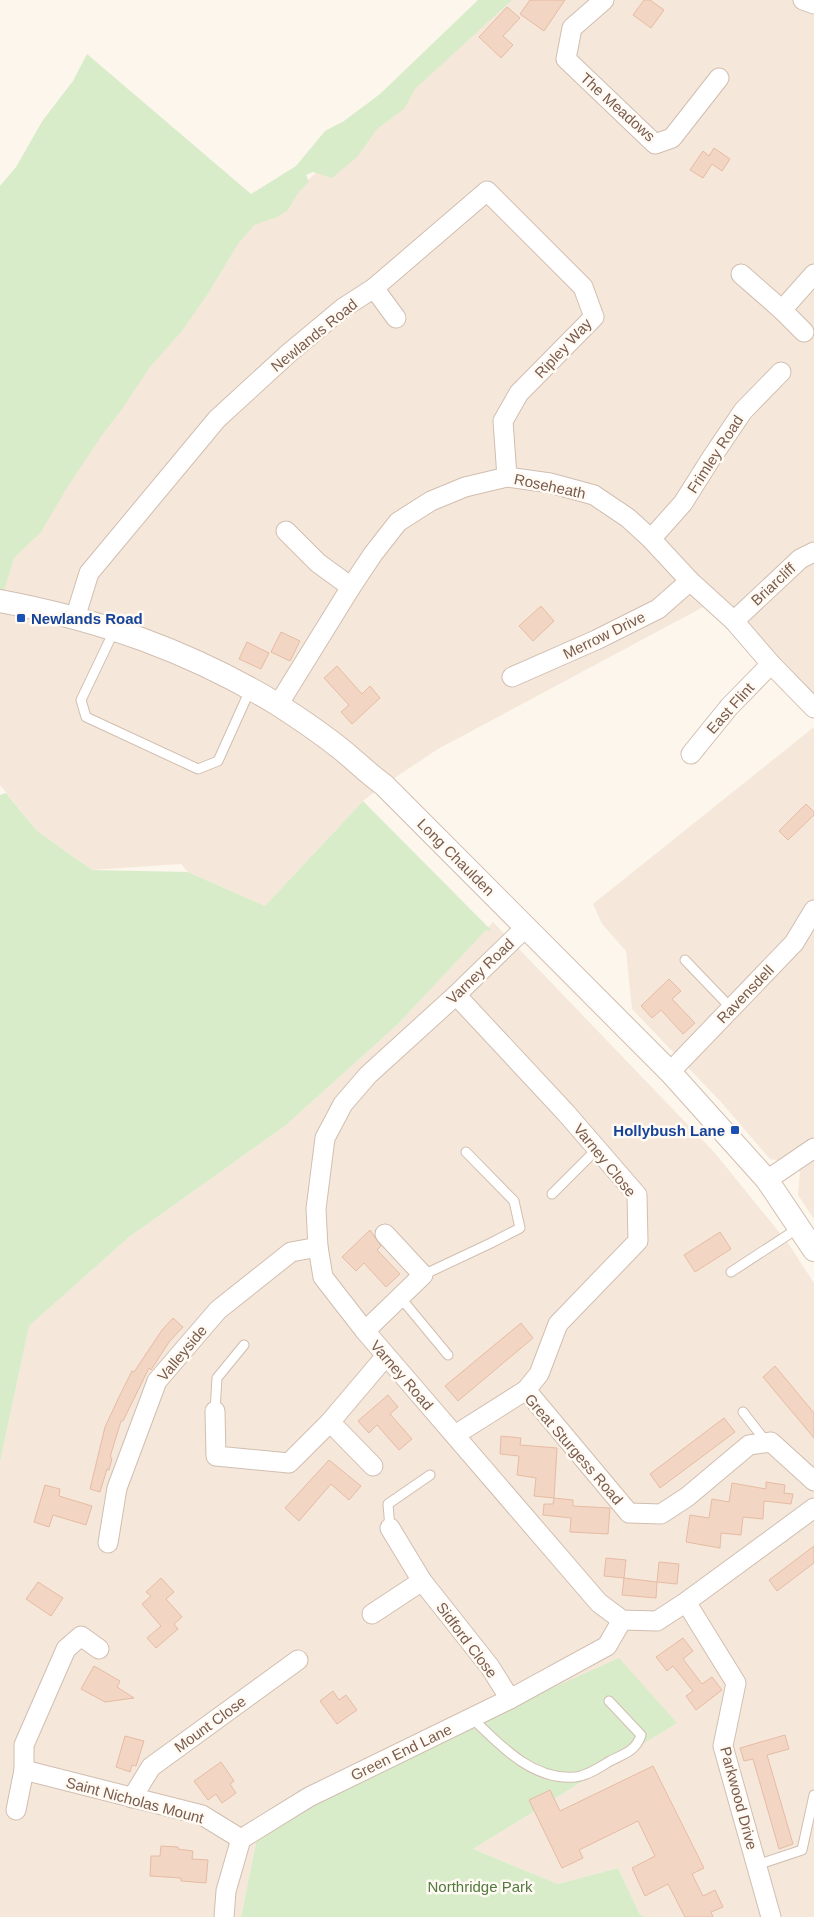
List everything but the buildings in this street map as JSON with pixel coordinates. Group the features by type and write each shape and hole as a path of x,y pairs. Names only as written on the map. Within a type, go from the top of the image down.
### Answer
{"street":[{"name":"The Meadows","path":"604,0 572,28 566,59 655,144 672,138 719,78"},
{"path":"803,0 814,3"},
{"name":"Newlands Road","path":"75,618 89,573 217,419 336,313 374,288 487,190"},
{"name":"Ripley Way","path":"487,190 583,287 594,317 519,393 503,421 507,476"},
{"path":"741,274 804,332"},
{"path":"782,310 814,274"},
{"path":"374,288 396,318"},
{"name":"Frimley Road","path":"651,539 683,503 744,411 781,372"},
{"name":"Roseheath","path":"278,705 351,587 373,554 398,522 431,501 465,487 507,476 550,483 594,495 628,518 651,539 690,581 734,621 771,664 814,708"},
{"path":"286,531 318,563 351,587"},
{"name":"Briarcliff","path":"734,621 800,559 814,552"},
{"name":"Merrow Drive","path":"512,677 596,640 658,609 690,581"},
{"name":"Long Chaulden","path":"0,601 115,629 182,654 278,705 336,745 384,785 670,1072 767,1180 814,1250"},
{"name":"East Flint","path":"691,754 729,707 771,664"},
{"name":"Ravensdell","path":"670,1072 794,943 814,910"},
{"name":"Varney Road","path":"526,927 456,995 368,1075 343,1104 325,1138 316,1209 318,1247 323,1276 386,1357 599,1603 622,1620"},
{"name":"Varney Close","path":"456,995 598,1149 637,1195 638,1241 558,1324 539,1374 526,1390"},
{"path":"767,1180 814,1148"},
{"path":"365,1331 423,1275 385,1234"},
{"name":"Valleyside","path":"108,1543 117,1488 158,1381 218,1310 291,1252 318,1247"},
{"path":"215,1411 216,1456 289,1463 330,1422 386,1357"},
{"name":"Great Sturgess Road","path":"455,1435 526,1390 630,1513 661,1514 687,1497 749,1445 767,1443"},
{"path":"330,1422 373,1466"},
{"path":"767,1443 771,1442 814,1481"},
{"path":"622,1620 658,1622 814,1508"},
{"name":"Sidford Close","path":"390,1528 422,1581 490,1667 510,1699"},
{"path":"372,1614 422,1581"},
{"name":"Parkwood Drive","path":"686,1602 736,1683 723,1746 771,1917"},
{"name":"Green End Lane","path":"241,1840 309,1797 510,1699 607,1646 622,1620"},
{"path":"16,1810 24,1770 24,1745 66,1649 81,1636 99,1649"},
{"name":"Mount Close","path":"132,1798 151,1767 298,1660"},
{"name":"Saint Nicholas Mount","path":"24,1770 202,1815 241,1840"},
{"path":"224,1917 226,1891 241,1840"}],"lane":[{"path":"115,629 82,700 86,717 198,769 218,761 250,690"},
{"path":"684,960 731,1008"},
{"path":"552,1194 598,1149"},
{"path":"423,1275 520,1228 514,1201 466,1152"},
{"path":"732,1272 800,1227"},
{"path":"400,1297 448,1355"},
{"path":"215,1411 217,1378 244,1345"},
{"path":"743,1412 767,1443"},
{"path":"390,1528 388,1504 430,1475"},
{"path":"471,1717 507,1752 534,1768 555,1776 576,1777 630,1751 638,1742 641,1734 609,1701"},
{"path":"757,1865 802,1850 814,1794"}],"shaded area":[{"path":"508,0 814,0 814,696 720,598 438,749 384,785 363,801 265,906 188,872 181,864 92,870 37,831 0,785 0,565 252,224 287,198 389,110"},
{"path":"814,727 814,1219 798,1195 800,1172 791,1163 770,1159 721,1102 632,1009 626,951 602,924 593,904"},
{"path":"493,922 714,1152 788,1243 814,1283 814,1917 645,1917 640,1915 618,1868 558,1884 473,1849 677,1723 258,1833 241,1917 0,1917 0,1462 29,1326 129,1237 286,1125 397,1025"}],"green space":[{"path":"478,0 512,0 415,89 404,109 377,129 358,156 332,178 313,172 306,175 309,182 298,193 288,210 277,217 254,225 238,244 207,295 182,331 150,367 102,435 65,491 41,532 14,558 3,594 0,594 0,186 16,167 43,120 73,81 87,54 251,194 296,166 325,131 344,121 380,94"},
{"path":"6,793 37,831 92,870 188,872 265,906 363,801 492,931 486,930 397,1025 286,1125 129,1237 29,1326 0,1462 0,795"},
{"name":"Northridge Park","path":"619,1658 677,1723 473,1849 558,1884 618,1868 640,1915 645,1917 241,1917 258,1833 353,1777"}],"place":[{"name":"Newlands Road","path":"21,618"},
{"name":"Hollybush Lane","path":"735,1130"}]}
